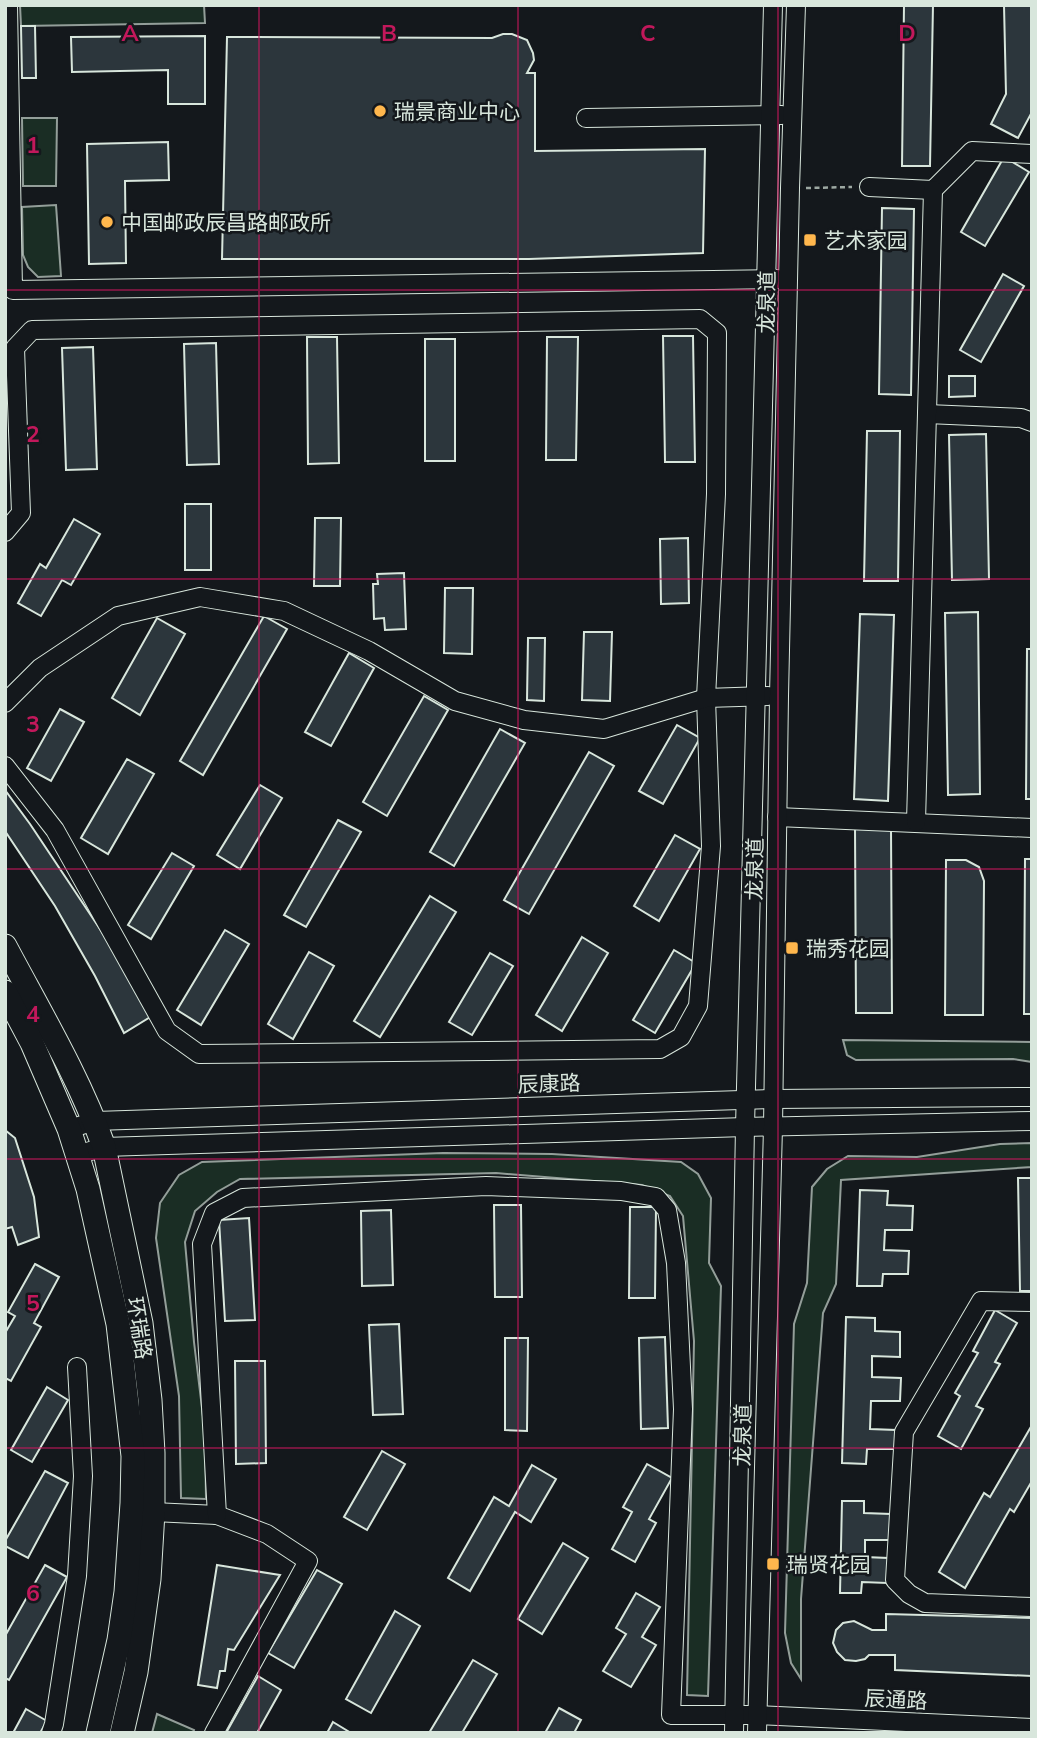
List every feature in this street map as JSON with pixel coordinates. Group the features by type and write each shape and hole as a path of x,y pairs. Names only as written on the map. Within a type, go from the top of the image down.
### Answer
{"main road":[{"name":"环瑞路","path":"5,946 60,1048 104,1147 141,1323 150,1400 153,1512 143,1629 122,1733"},
{"name":"环瑞路","path":"5,992 32,1044 69,1129 88,1189 118,1324 133,1456 132,1503 120,1640 99,1733"}],"street":[{"path":"8,5 13,290 789,278"},
{"name":"龙泉道","path":"734,1724 745,1127 773,5"},
{"name":"龙泉道","path":"758,1724 796,5"},
{"path":"586,118 793,115"},
{"path":"916,822 933,190 972,151 1032,154"},
{"path":"869,187 933,190"},
{"path":"5,532 21,513 15,348 32,330 700,319 716,333 716,494 706,698 711,846 698,1006 681,1037 660,1049 199,1054 167,1031 55,830 5,766"},
{"path":"927,414 1021,418 1032,422"},
{"path":"5,703 40,668 118,616 200,597 284,611 369,651 455,701 524,720 604,729 706,698 779,696"},
{"path":"778,817 1032,828"},
{"name":"辰康路","path":"69,1129 94,1121 773,1098 1032,1097"},
{"path":"77,1155 104,1147 1032,1121"},
{"path":"217,1515 202,1244 214,1213 243,1198 486,1186 621,1191 656,1197 667,1210 676,1263 683,1409 671,1724"},
{"path":"1032,1302 981,1301 904,1432 895,1580 909,1594 925,1602 1032,1607"},
{"path":"51,1733 77,1576 83,1476 77,1367"},
{"path":"153,1512 217,1515 267,1534 308,1562 214,1733"},
{"name":"辰通路","path":"671,1724 1032,1728"}],"path":[{"path":"790,188 869,187"}],"green space":[{"path":"20,5 204,5 205,23 21,26"},
{"path":"22,118 57,118 56,186 23,186"},
{"path":"56,205 61,276 38,277 28,267 23,255 22,207"},
{"path":"843,1040 1032,1042 1032,1062 1013,1059 856,1060 847,1055"},
{"path":"1032,1143 1032,1167 841,1180 836,1284 823,1313 801,1599 801,1679 791,1663 785,1633 794,1324 807,1283 812,1187 827,1169 848,1156 917,1157 1000,1144"},
{"path":"443,1153 552,1154 681,1162 698,1174 711,1198 709,1263 721,1286 708,1696 687,1695 694,1341 683,1216 670,1196 642,1185 496,1173 240,1179 217,1192 195,1211 185,1242 205,1433 206,1499 181,1498 179,1396 156,1238 160,1203 179,1175 202,1162"},
{"path":"157,1714 194,1730 193,1733 152,1733"}],"building":[{"path":"904,5 933,5 930,166 902,166"},
{"path":"1004,5 1031,5 1032,112 1018,138 991,124 1006,94"},
{"path":"21,26 35,26 36,78 22,78"},
{"name":"瑞景商业中心","path":"512,34 527,40 533,53 534,60 527,73 535,73 535,151 705,149 703,253 529,259 222,259 227,37 492,38"},
{"path":"205,36 205,104 168,104 168,70 72,72 71,37"},
{"name":"中国邮政辰昌路邮政所","path":"168,142 169,180 125,181 126,263 89,264 87,144"},
{"path":"1004,157 1029,172 985,246 961,232"},
{"path":"882,208 914,209 911,395 879,394"},
{"path":"1003,274 1024,286 981,362 960,350"},
{"path":"663,336 693,336 695,462 665,462"},
{"path":"307,337 337,337 339,463 308,464"},
{"path":"547,337 578,337 576,460 546,460"},
{"path":"425,339 455,339 455,461 425,461"},
{"path":"216,343 219,464 187,465 184,344"},
{"path":"93,347 97,469 66,470 62,348"},
{"path":"949,376 975,376 975,396 949,397"},
{"path":"867,431 900,431 898,581 864,581"},
{"path":"986,434 989,579 952,580 949,435"},
{"path":"185,504 211,504 211,570 185,570"},
{"path":"315,518 341,518 340,586 314,586"},
{"path":"74,519 100,534 71,585 62,580 41,616 18,603 40,564 46,568"},
{"path":"688,538 689,603 661,604 660,539"},
{"path":"404,573 406,629 385,630 384,618 374,619 373,584 378,584 377,574"},
{"path":"445,588 473,588 472,654 444,653"},
{"path":"978,612 980,794 948,795 945,613"},
{"path":"860,614 894,615 888,801 854,799"},
{"path":"264,616 287,629 203,775 180,761"},
{"path":"157,618 185,634 140,715 112,698"},
{"path":"584,632 612,632 610,701 582,700"},
{"path":"528,638 545,638 544,701 527,700"},
{"path":"1027,649 1032,649 1032,799 1026,799"},
{"path":"349,653 374,668 331,746 305,732"},
{"path":"424,696 448,710 387,816 363,802"},
{"path":"60,709 84,722 51,781 27,768"},
{"path":"677,725 700,738 663,804 639,791"},
{"path":"500,729 525,743 454,866 430,852"},
{"path":"589,752 614,766 529,914 504,900"},
{"path":"127,759 154,774 108,854 81,838"},
{"path":"260,785 282,798 240,869 217,855"},
{"path":"5,790 126,968 152,1016 124,1033 55,906 5,831"},
{"path":"338,820 361,832 306,927 284,915"},
{"path":"855,827 891,827 892,1013 856,1013"},
{"path":"675,835 700,849 659,921 634,906"},
{"path":"172,853 194,866 151,939 128,925"},
{"path":"1025,859 1032,859 1032,1014 1024,1014"},
{"path":"946,860 966,860 979,867 984,881 983,1015 945,1015"},
{"path":"430,896 456,912 380,1037 354,1021"},
{"path":"225,930 249,944 201,1025 177,1010"},
{"path":"582,937 608,953 562,1031 536,1015"},
{"path":"674,950 696,963 655,1033 633,1020"},
{"path":"309,952 334,966 293,1039 268,1024"},
{"path":"490,953 513,966 472,1035 449,1022"},
{"path":"5,1130 15,1138 34,1197 39,1237 18,1245 12,1227 5,1229"},
{"path":"1018,1178 1032,1178 1032,1291 1020,1291"},
{"path":"860,1190 888,1191 887,1205 913,1206 912,1230 885,1230 884,1250 909,1251 908,1274 883,1274 882,1286 857,1286"},
{"path":"494,1205 521,1205 522,1297 495,1297"},
{"path":"630,1207 656,1207 655,1298 629,1298"},
{"path":"391,1210 393,1285 362,1286 361,1211"},
{"path":"249,1218 255,1320 225,1321 219,1220"},
{"path":"35,1264 59,1277 34,1323 41,1327 11,1381 5,1378 5,1333 15,1316 8,1312"},
{"path":"995,1310 1017,1323 995,1362 1000,1364 976,1406 983,1409 961,1449 938,1436 960,1396 955,1393 978,1353 973,1351"},
{"path":"846,1317 875,1318 875,1331 900,1332 900,1357 872,1356 872,1377 901,1378 900,1401 871,1401 870,1429 896,1430 895,1449 867,1449 866,1464 842,1463"},
{"path":"399,1324 403,1414 373,1415 369,1325"},
{"path":"665,1337 668,1428 641,1429 639,1338"},
{"path":"505,1338 528,1338 527,1431 505,1430"},
{"path":"235,1361 265,1361 266,1463 236,1464"},
{"path":"47,1387 68,1400 32,1462 11,1450"},
{"path":"1032,1425 1032,1481 1014,1512 1010,1509 965,1588 939,1572 984,1493 990,1497"},
{"path":"382,1451 405,1464 367,1530 344,1517"},
{"path":"647,1464 672,1478 649,1519 656,1523 635,1562 612,1549 632,1512 623,1507"},
{"path":"532,1465 556,1479 531,1522 515,1512 470,1591 448,1578 494,1497 509,1506"},
{"path":"45,1471 68,1483 28,1558 5,1546 5,1541"},
{"path":"842,1501 864,1501 864,1513 891,1514 890,1540 865,1540 865,1557 888,1558 887,1583 862,1582 861,1593 840,1593"},
{"path":"563,1543 588,1558 542,1634 518,1619"},
{"path":"45,1565 67,1577 9,1680 5,1678 5,1636"},
{"path":"217,1565 280,1575 234,1650 228,1649 225,1671 220,1671 217,1688 198,1685"},
{"path":"317,1570 342,1584 294,1668 268,1653"},
{"path":"636,1593 660,1607 642,1637 656,1645 631,1687 603,1671 626,1634 616,1628"},
{"path":"395,1611 420,1626 371,1713 346,1699"},
{"path":"886,1614 1032,1618 1032,1676 895,1670 895,1655 869,1655 856,1661 845,1660 837,1652 833,1643 836,1630 843,1623 854,1621 872,1630 886,1630"},
{"path":"473,1660 497,1674 462,1733 429,1733"},
{"path":"258,1676 281,1690 257,1733 226,1733"},
{"path":"559,1708 581,1720 574,1733 545,1733"},
{"path":"26,1709 47,1721 40,1733 13,1733"},
{"path":"333,1722 351,1733 327,1733"}],"place":[{"name":"瑞景商业中心","path":"380,111"},
{"name":"中国邮政辰昌路邮政所","path":"107,222"},
{"name":"艺术家园","path":"810,240"},
{"name":"瑞秀花园","path":"792,948"},
{"name":"瑞贤花园","path":"773,1564"}]}
